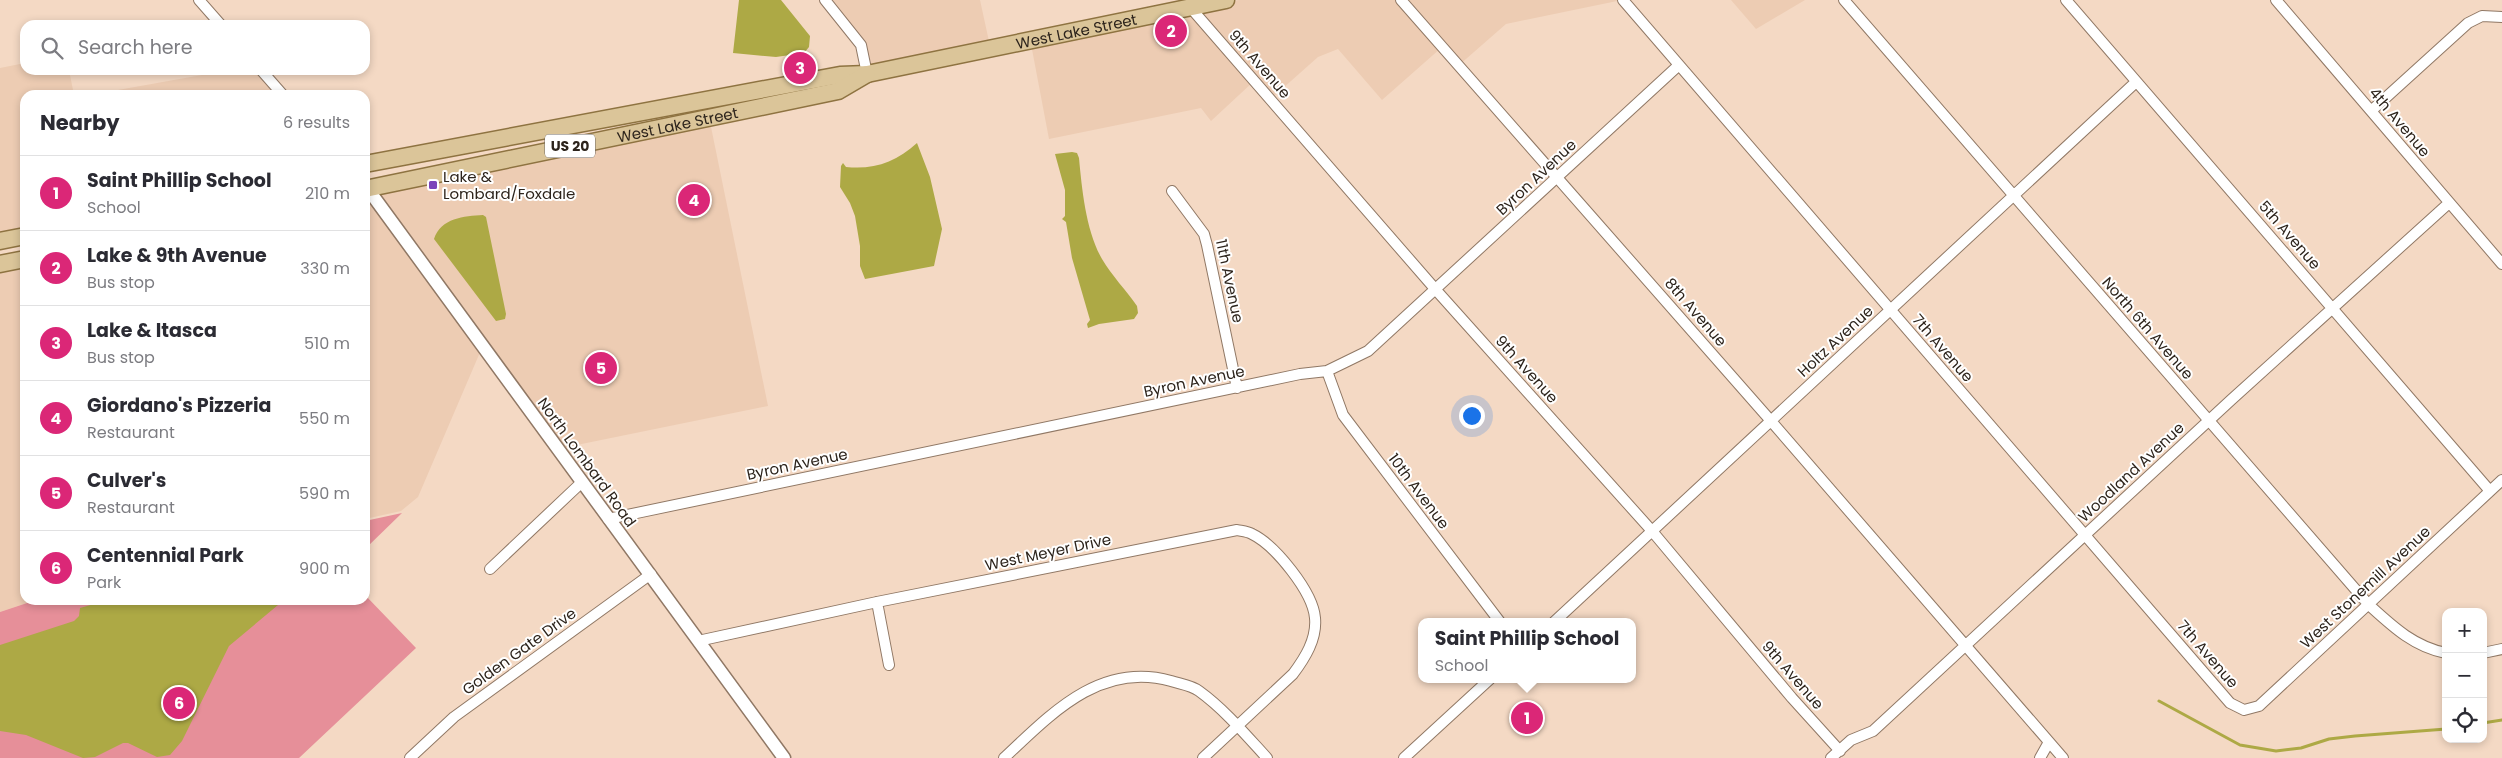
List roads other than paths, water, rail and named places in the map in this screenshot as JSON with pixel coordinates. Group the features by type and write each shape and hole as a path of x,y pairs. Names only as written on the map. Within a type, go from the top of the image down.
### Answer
{"main road":[{"name":"West Lake Street","path":"370,163 840,75 867,74 1226,0"},
{"name":"West Lake Street","path":"370,186 838,91 867,74"},
{"path":"0,241 20,237"},
{"path":"0,264 20,260"}],"street":[{"path":"199,0 217,20"},
{"path":"824,0 861,45 867,74"},
{"name":"8th Avenue","path":"1401,0 1771,421 2063,758"},
{"name":"7th Avenue","path":"1623,0 2230,703 2244,710"},
{"name":"North 6th Avenue","path":"1844,0 2368,605 2404,637 2436,652 2442,653"},
{"name":"5th Avenue","path":"2066,0 2490,490"},
{"name":"4th Avenue","path":"2276,0 2502,264"},
{"name":"9th Avenue","path":"1190,7 1436,290 1652,531 1792,698 1840,751"},
{"path":"2371,111 2422,63 2475,20 2482,16 2502,17"},
{"name":"Byron Avenue","path":"608,519 1327,371 1368,351 1679,65"},
{"path":"265,75 278,90"},
{"name":"Holtz Avenue","path":"1558,618 2136,82"},
{"name":"11th Avenue","path":"1172,191 1204,234 1208,245 1237,388"},
{"name":"North Lombard Road","path":"370,193 784,758"},
{"name":"Woodland Avenue","path":"1831,758 1851,740 1873,731 2208,421 2449,203"},
{"name":"10th Avenue","path":"1327,371 1343,415 1497,618"},
{"name":"West Stonemill Avenue","path":"2244,710 2259,706 2502,480"},
{"path":"490,569 581,483"},
{"name":"West Meyer Drive","path":"698,641 1225,530 1251,533 1273,549 1307,594 1315,616 1314,633 1304,659 1293,674 1203,758"},
{"name":"Golden Gate Drive","path":"410,758 454,717 651,574"},
{"path":"877,602 889,665"},
{"path":"2487,653 2502,649"},
{"path":"1004,758 1051,715 1088,690 1114,680 1138,675 1192,687 1237,726 1267,758"},
{"path":"1404,758 1486,683"},
{"path":"2040,758 2049,742"}],"waterway":[{"path":"2159,701 2240,745 2276,751 2301,748 2329,739 2442,729"},
{"path":"2487,722 2502,720"}],"place":[{"name":"Lake & 9th Avenue","path":"1171,31"},
{"name":"Lake & Itasca","path":"800,68"},
{"name":"Lake & Lombard/Foxdale","path":"433,185"},
{"name":"Giordano's Pizzeria","path":"694,200"},
{"name":"Culver's","path":"601,368"},
{"name":"Centennial Park","path":"179,703"},
{"name":"Saint Phillip School","path":"1527,718"}]}
